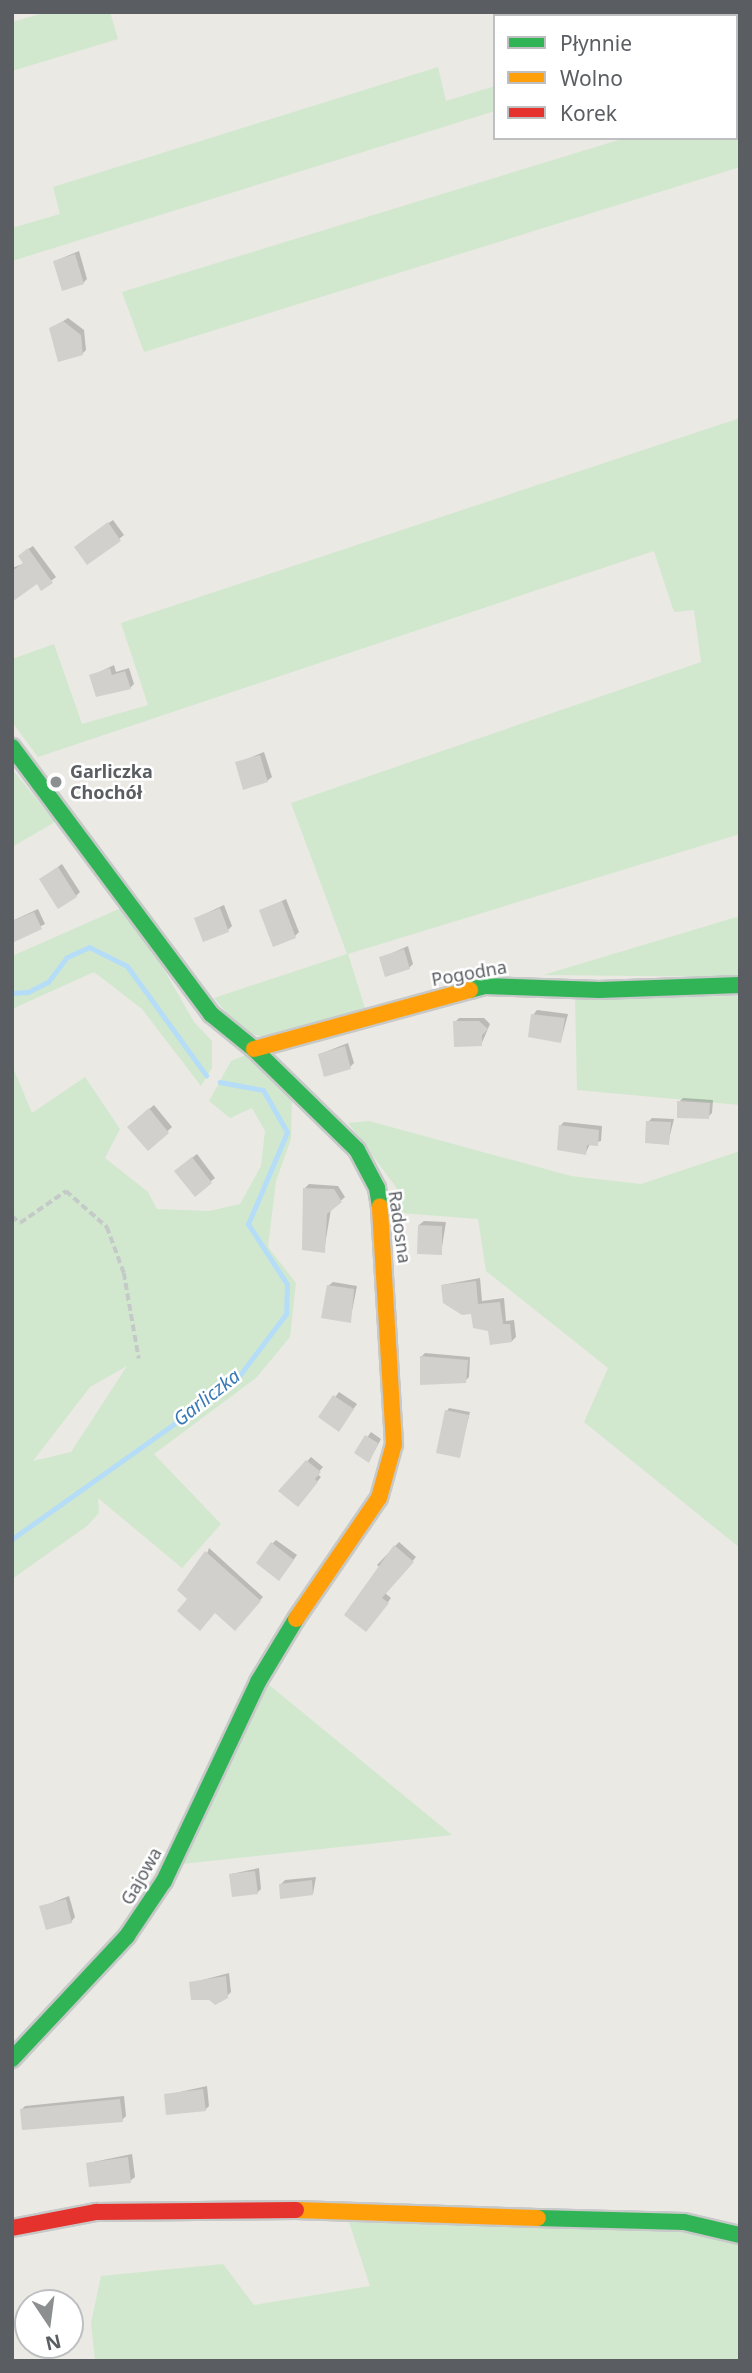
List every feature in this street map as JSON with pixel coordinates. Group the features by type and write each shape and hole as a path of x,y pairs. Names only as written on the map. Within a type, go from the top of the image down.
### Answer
{"street":[{"name":"Radosna","path":"12,747 97,856 188,987 226,1029 254,1049 341,1132 357,1150 377,1188 386,1258 394,1418 392,1457 379,1498 317,1584 258,1682"},
{"name":"Pogodna","path":"254,1049 485,986 599,990 740,985"},
{"name":"Gajowa","path":"12,2059 127,1936 164,1881 258,1682"},
{"path":"12,2228 96,2213 212,2208 684,2222 740,2235"}],"path":[{"path":"12,1216 20,1223 66,1191 107,1227 124,1273 139,1359"}],"green space":[{"path":"47,12 110,12 118,39 12,71 12,22"},
{"path":"438,67 446,101 493,87 493,112 12,261 12,228 60,214 53,187"},
{"path":"740,103 740,167 144,352 122,292 618,140 738,140"},
{"path":"740,418 740,834 348,954 365,1008 265,1037 243,1032 214,998 347,954 291,803 701,662 694,610 674,612 654,551 38,757 12,722 12,659 54,644 82,724 148,705 121,623"},
{"path":"12,769 55,822 12,847"},
{"path":"121,908 151,947 194,1022 212,1041 212,1068 201,1086 142,1009 94,972 12,1009 12,956"},
{"path":"740,916 740,977 543,975"},
{"path":"740,996 740,1105 577,1090 575,998"},
{"path":"246,1055 292,1098 291,1139 276,1181 268,1247 296,1283 290,1337 256,1378 154,1454 221,1524 182,1568 98,1498 99,1513 87,1526 12,1579 12,1065 32,1113 85,1077 120,1129 105,1158 148,1192 157,1209 209,1211 240,1204 261,1166 265,1131 252,1108 230,1118 209,1101 231,1061","holes":["127,1366 71,1452 33,1461 90,1387"]},
{"path":"369,1121 571,1176 641,1184 740,1151 740,1548 584,1422 608,1368 486,1271 478,1219 400,1213 396,1187 348,1123"},
{"path":"268,1684 452,1835 182,1864"},
{"path":"349,2222 681,2230 740,2245 740,2361 95,2361 91,2323 101,2276 223,2264 254,2305 370,2286"}],"building":[{"path":"75,254 84,284 62,291 53,261"},
{"path":"63,321 81,335 83,355 58,362 49,328"},
{"path":"108,522 121,541 87,565 74,547"},
{"path":"28,548 53,583 41,591 37,584 12,602 12,571 23,563 18,556"},
{"path":"110,668 112,675 125,671 131,689 96,697 89,675"},
{"path":"260,755 268,782 243,790 235,762"},
{"path":"58,867 77,897 58,909 39,879"},
{"path":"282,901 296,938 273,947 259,910"},
{"path":"220,908 229,932 203,942 194,918"},
{"path":"34,912 42,929 12,943 12,921"},
{"path":"404,949 410,969 385,977 379,957"},
{"path":"531,1014 565,1018 561,1043 528,1037"},
{"path":"453,1021 479,1021 488,1029 482,1035 482,1046 454,1047"},
{"path":"345,1046 351,1069 324,1077 318,1054"},
{"path":"677,1101 710,1103 709,1119 677,1118"},
{"path":"149,1108 169,1133 148,1151 127,1127"},
{"path":"646,1121 671,1122 669,1145 645,1143"},
{"path":"559,1125 599,1130 598,1146 587,1145 586,1155 557,1150"},
{"path":"192,1157 212,1183 195,1197 174,1171"},
{"path":"303,1188 334,1189 342,1202 327,1214 325,1253 302,1250"},
{"path":"418,1225 442,1226 442,1255 417,1254"},
{"path":"476,1281 478,1304 500,1302 503,1324 510,1324 512,1342 490,1345 488,1331 473,1328 471,1314 462,1315 443,1303 441,1285"},
{"path":"327,1285 354,1289 351,1323 321,1318"},
{"path":"420,1356 468,1360 466,1383 420,1385"},
{"path":"333,1395 354,1409 339,1432 318,1417"},
{"path":"445,1410 469,1415 460,1458 436,1453"},
{"path":"365,1435 378,1443 369,1463 354,1453"},
{"path":"306,1460 321,1472 315,1479 318,1482 298,1507 278,1491"},
{"path":"271,1542 294,1560 279,1581 256,1563"},
{"path":"394,1545 414,1562 382,1598 389,1603 366,1632 344,1615"},
{"path":"205,1551 261,1601 235,1631 215,1613 200,1631 177,1611 187,1599 177,1590"},
{"path":"255,1871 258,1894 232,1897 229,1874"},
{"path":"312,1880 313,1895 280,1899 279,1884"},
{"path":"66,1899 72,1923 46,1930 39,1906"},
{"path":"226,1976 228,1998 215,2005 209,2000 191,2000 189,1982"},
{"path":"203,2089 206,2111 166,2115 164,2094"},
{"path":"120,2099 123,2122 22,2130 20,2109"},
{"path":"128,2157 131,2183 89,2187 86,2163"}],"waterway":[{"name":"Garliczka","path":"12,993 28,992 48,982 67,957 89,947 127,966 206,1075"},
{"name":"Garliczka","path":"12,1539 236,1380 286,1314 287,1284 248,1224 287,1132 263,1090 220,1082"}],"traffic: fast":[{"path":"12,747 211,1014 254,1049 357,1150 377,1188 380,1206"},
{"path":"470,990 485,986 599,990 740,985"},
{"path":"12,2059 127,1936 164,1881 258,1682 296,1619"},
{"path":"538,2218 684,2222 740,2235"}],"traffic: slow":[{"path":"254,1049 470,990"},
{"path":"296,1619 379,1498 394,1444 380,1206"},
{"path":"296,2210 538,2218"}],"traffic: jam":[{"path":"12,2228 96,2212 296,2210"}],"place":[{"name":"Garliczka Chochół","path":"56,782"}]}
